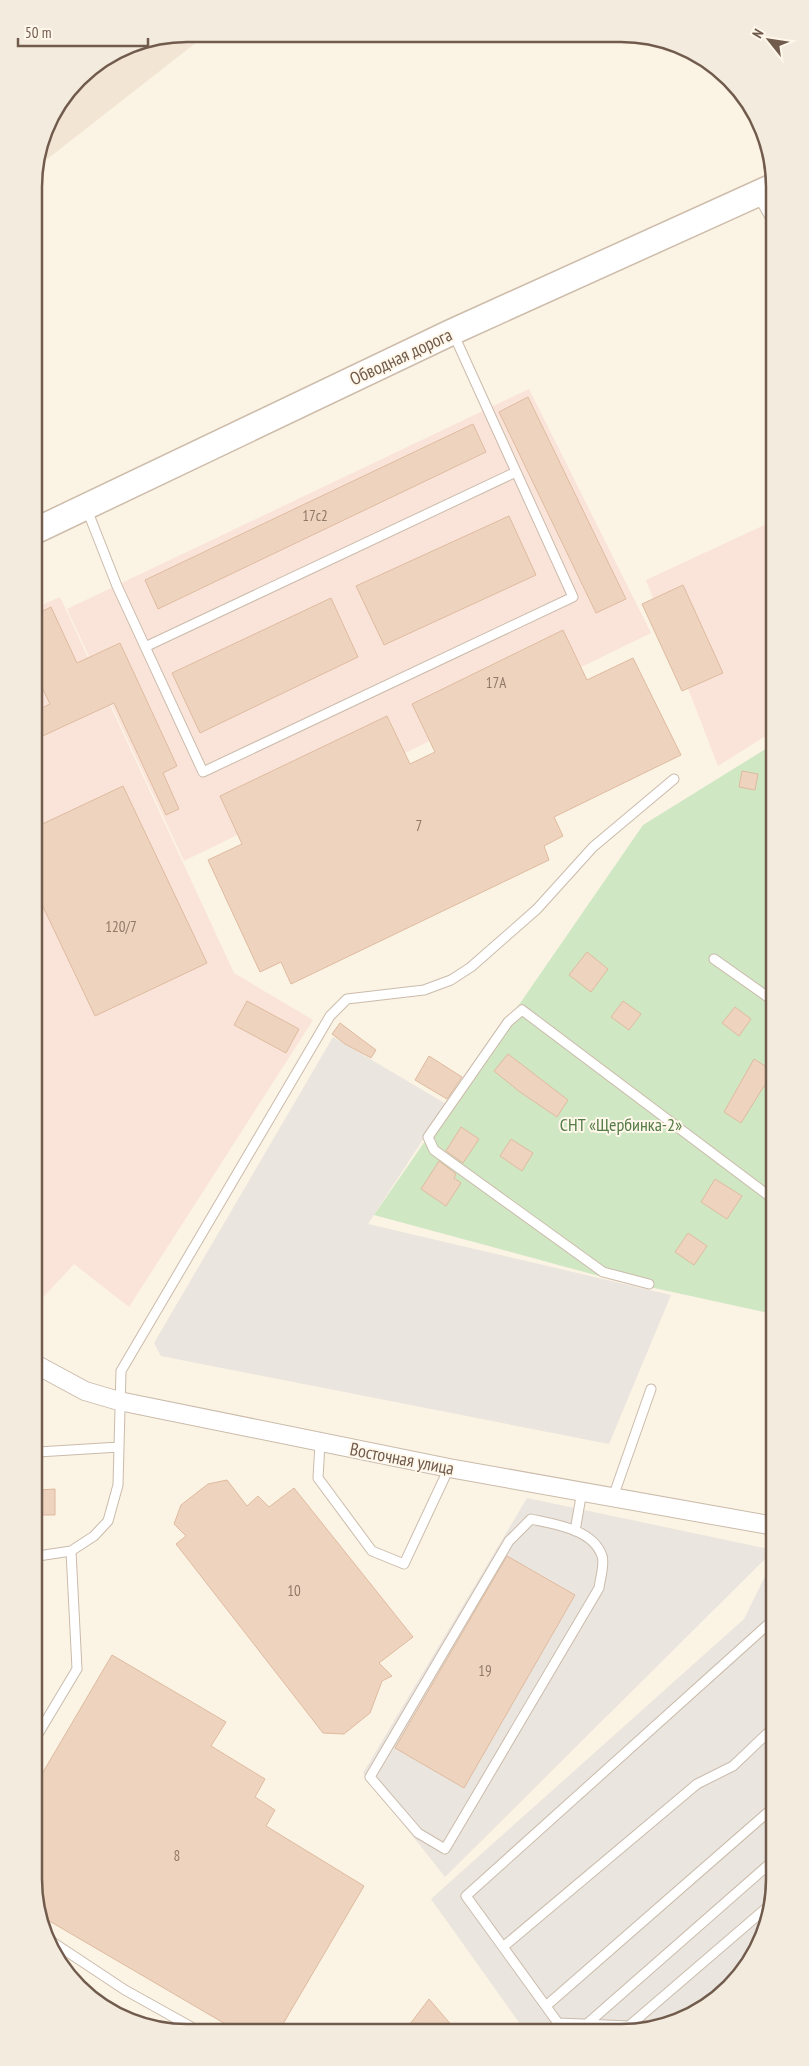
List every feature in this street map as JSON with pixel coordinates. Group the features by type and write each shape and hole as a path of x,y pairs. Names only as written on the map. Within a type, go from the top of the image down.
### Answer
{"main road":[{"name":"Обводная дорога","path":"43,527 452,332 764,191"}],"street":[{"name":"Восточная улица","path":"42,1368 85,1391 119,1402 450,1468 766,1525"}],"lane":[{"path":"86,507 116,586 203,772 573,597 452,332"},
{"path":"145,647 516,472"},
{"path":"42,1555 71,1551 94,1536 108,1520 118,1485 121,1371 330,1016 347,1000 424,990 451,980 471,967 537,909 593,847 674,779"},
{"path":"714,959 766,996"},
{"path":"649,1284 603,1272 434,1150 428,1136 508,1022 522,1010 766,1194"},
{"path":"613,1497 651,1389"},
{"path":"320,1443 318,1478 372,1551 404,1564 450,1468"},
{"path":"42,1452 119,1447"},
{"path":"575,1531 582,1491"},
{"path":"530,1519 551,1523 575,1531 593,1541 603,1557 599,1588 445,1849 418,1833 370,1777 509,1541 530,1519"},
{"path":"42,1727 77,1669 71,1551"},
{"path":"766,1626 466,1896 558,2023 587,2024 766,1867"},
{"path":"503,1947 697,1784 733,1766 766,1735"},
{"path":"546,2006 766,1814"},
{"path":"633,2023 763,1911"},
{"path":"64,1955 186,2024"}],"shaded area":[{"path":"195,43 45,161 57,123 72,99 99,72 123,57 141,50 159,45"},
{"path":"529,389 651,633 184,861 67,609"},
{"path":"766,524 766,736 718,766 646,580"},
{"path":"60,597 234,973 313,1020 129,1307 74,1264 42,1298 43,605"},
{"path":"333,1037 446,1104 368,1224 671,1295 609,1444 161,1356 154,1343"},
{"path":"527,1498 766,1548 766,1558 445,1877 363,1773"},
{"path":"766,1574 766,1888 762,1916 747,1951 737,1967 717,1988 686,2009 659,2019 622,2024 520,2024 431,1899 744,1619"}],"green space":[{"name":"СНТ «Щербинка-2»","path":"766,749 766,1312 599,1276 374,1215 643,825"}],"building":[{"path":"528,397 626,599 596,613 499,412"},
{"path":"473,424 486,452 158,609 145,580"},
{"path":"509,516 536,575 384,645 356,586"},
{"path":"683,585 723,673 682,691 642,604"},
{"path":"331,598 358,657 200,733 172,673"},
{"path":"51,607 77,663 120,643 177,766 163,773 179,809 166,815 114,703 43,736 43,708 50,704 43,689 43,611"},
{"path":"563,630 587,680 633,658 681,755 554,817 563,836 544,846 549,860 291,984 281,962 260,972 208,860 242,844 220,796 387,716 410,764 435,752 412,704"},
{"path":"742,771 758,774 755,790 739,787"},
{"path":"123,786 207,963 95,1016 43,906 43,824"},
{"path":"587,952 608,969 591,992 569,975"},
{"path":"247,1001 299,1029 286,1053 234,1025"},
{"path":"623,1001 641,1014 629,1030 611,1017"},
{"path":"735,1007 751,1019 739,1036 722,1023"},
{"path":"340,1023 376,1050 371,1058 345,1044 332,1034"},
{"path":"508,1054 568,1100 557,1117 520,1092 494,1071"},
{"path":"429,1056 462,1077 447,1099 415,1080"},
{"path":"754,1059 766,1067 766,1087 764,1086 741,1123 724,1112"},
{"path":"461,1127 479,1139 463,1163 446,1151"},
{"path":"511,1139 533,1153 522,1171 500,1156"},
{"path":"439,1161 456,1174 454,1178 461,1183 446,1206 421,1189"},
{"path":"715,1179 742,1196 727,1219 701,1202"},
{"path":"688,1233 707,1246 694,1265 675,1252"},
{"path":"227,1480 247,1506 258,1496 269,1507 294,1488 413,1637 379,1663 392,1676 382,1681 370,1713 344,1734 323,1733 176,1544 186,1536 174,1524 181,1505 208,1484"},
{"path":"55,1489 55,1515 42,1515 42,1490"},
{"path":"507,1556 575,1595 464,1788 395,1748"},
{"path":"112,1655 226,1722 211,1746 265,1779 255,1797 275,1810 266,1826 364,1886 283,2024 225,2024 49,1921 42,1879 42,1774"},
{"path":"429,1999 451,2024 410,2024"}]}
